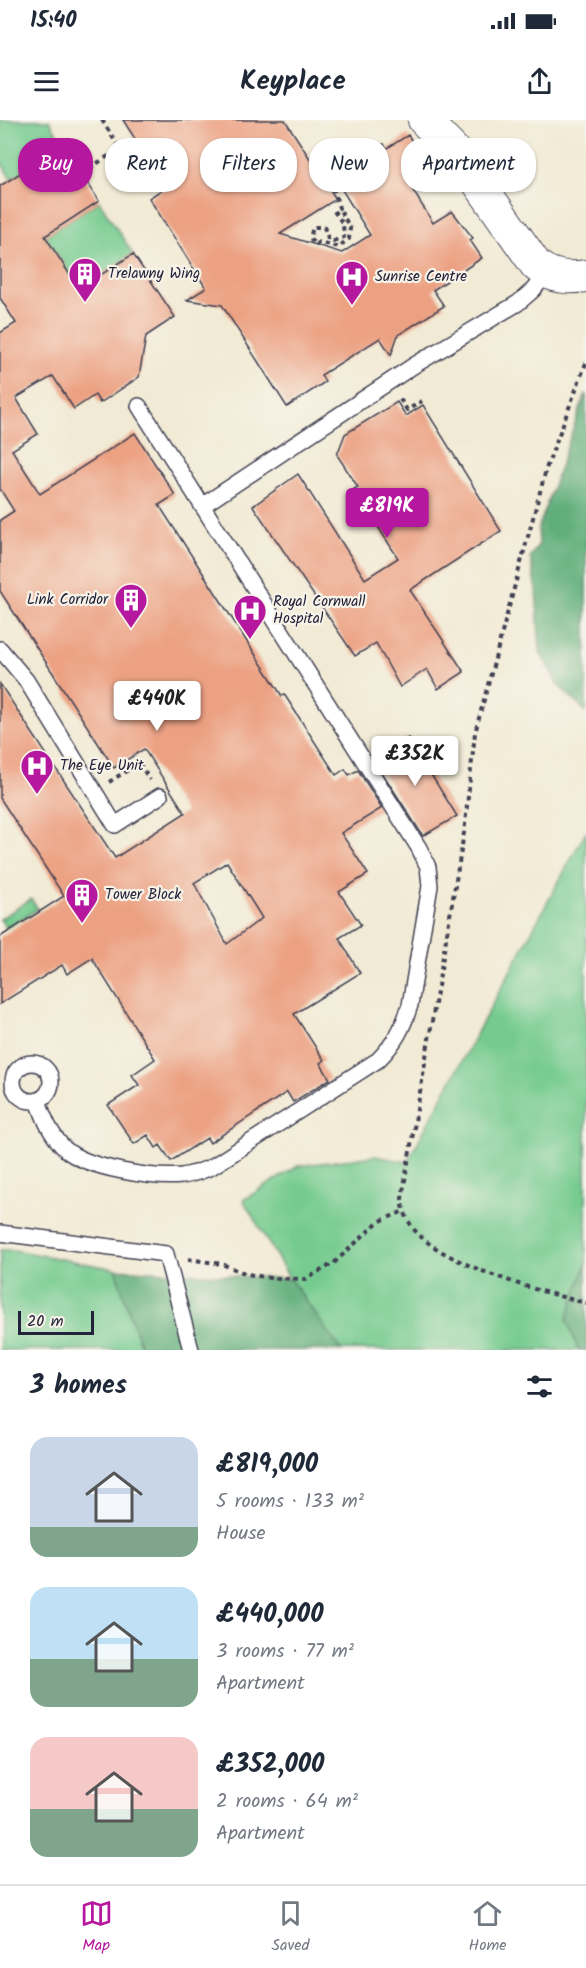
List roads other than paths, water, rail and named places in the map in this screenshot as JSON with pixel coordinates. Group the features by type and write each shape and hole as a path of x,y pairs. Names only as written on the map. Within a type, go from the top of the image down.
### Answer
{"street":[{"path":"424,120 461,158 530,257 547,273 566,278 586,276"}],"lane":[{"path":"202,506 413,366 518,303 547,273"},
{"path":"38,1101 54,1137 75,1157 107,1167 165,1176 190,1175 225,1158 378,1060 399,1036 408,1014 430,886 425,859 139,406"},
{"path":"0,649 26,680 94,795 115,825 160,796"},
{"path":"0,1233 166,1254 190,1350"}],"place":[{"name":"Trelawny Wing","path":"85,303"},
{"name":"Sunrise Centre","path":"352,306"},
{"name":"Link Corridor","path":"131,629"},
{"name":"Royal Cornwall Hospital","path":"250,640"},
{"name":"The Eye Unit","path":"37,795"},
{"name":"Tower Block","path":"82,924"}]}
